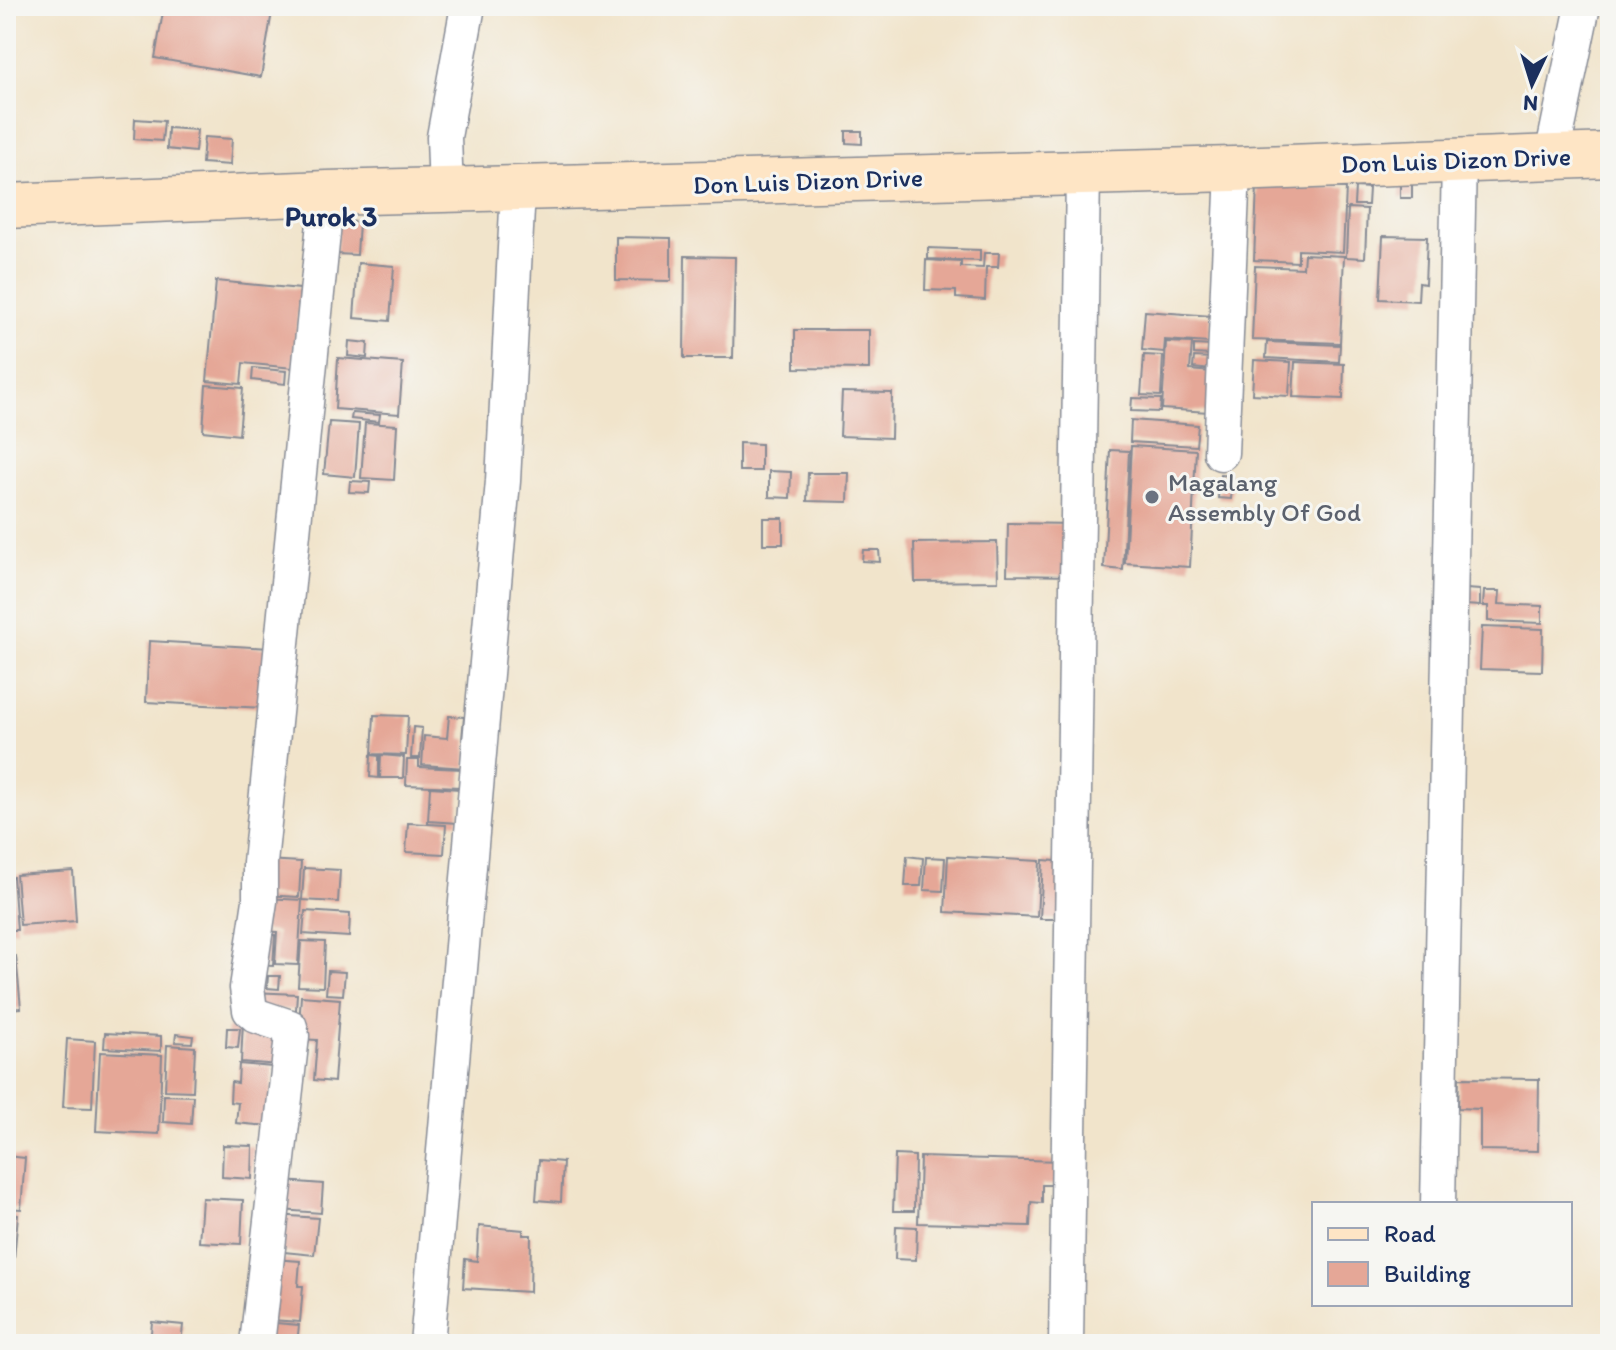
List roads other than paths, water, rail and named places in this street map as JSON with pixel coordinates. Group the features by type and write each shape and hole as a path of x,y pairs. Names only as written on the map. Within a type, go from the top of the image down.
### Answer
{"street":[{"path":"446,192 444,137 468,6"},
{"path":"1552,156 1583,6"},
{"name":"Don Luis Dizon Drive","path":"6,206 327,193 1233,169 1610,155"},
{"path":"1438,1202 1459,159"},
{"path":"1221,453 1233,169"},
{"path":"1066,1344 1083,172"},
{"path":"427,1344 503,481 518,190"},
{"path":"257,1344 292,1036 290,1027 257,1016 250,1010 247,988 260,901 262,847 327,193"}],"place":[{"name":"Magalang Assembly Of God","path":"1152,497"}],"district":[{"name":"Purok 3","path":"331,216"}]}
